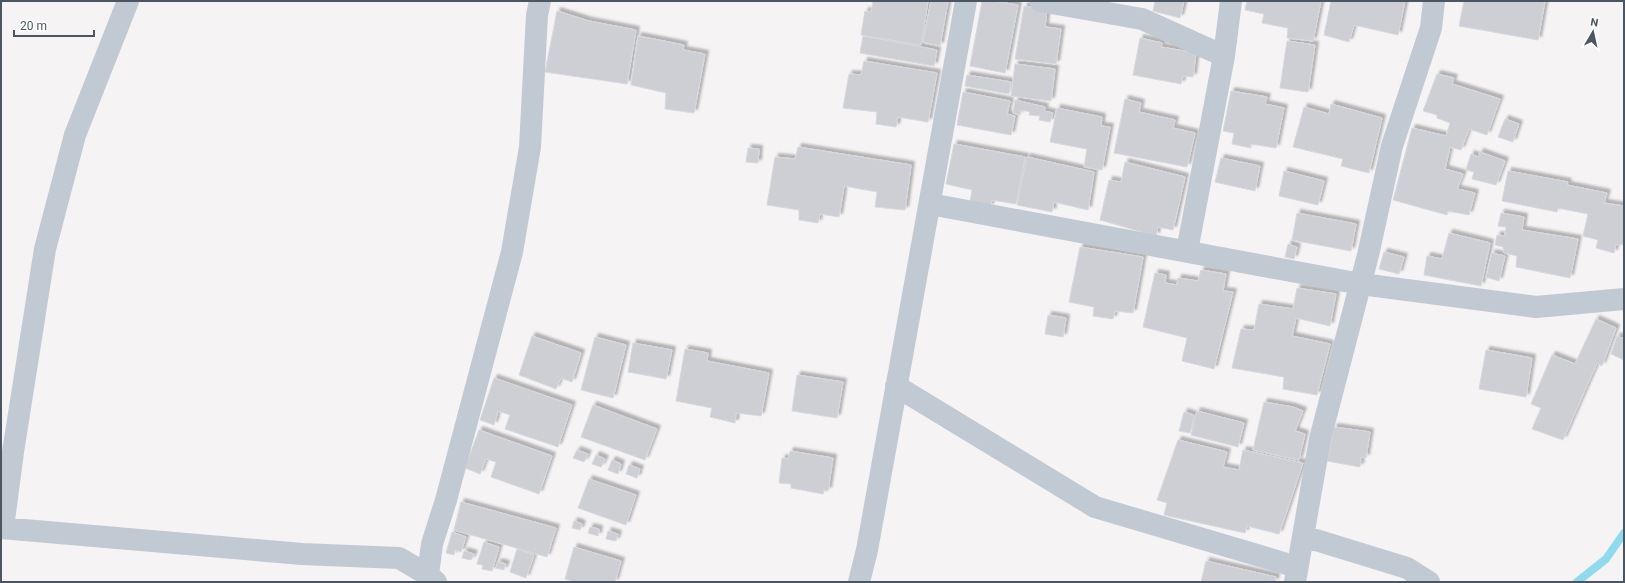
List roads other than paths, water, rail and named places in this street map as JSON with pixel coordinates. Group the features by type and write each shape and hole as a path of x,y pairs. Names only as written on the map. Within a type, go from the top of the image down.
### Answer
{"street":[{"path":"128,1 75,135 46,249 2,528 302,554 399,558 432,578"},
{"path":"432,578 432,544 446,500 512,252 530,147 537,16 540,1"},
{"path":"859,582 867,550 966,1"},
{"path":"1040,1 1142,19 1224,56"},
{"path":"1187,252 1224,56 1231,1"},
{"path":"896,386 1095,507 1296,574 1320,439 1361,284 1392,146 1431,28 1434,1"},
{"path":"930,204 1361,284 1536,307 1624,299"},
{"path":"1303,536 1407,568 1429,582"}],"waterway":[{"path":"1577,582 1606,559 1624,533"}]}
